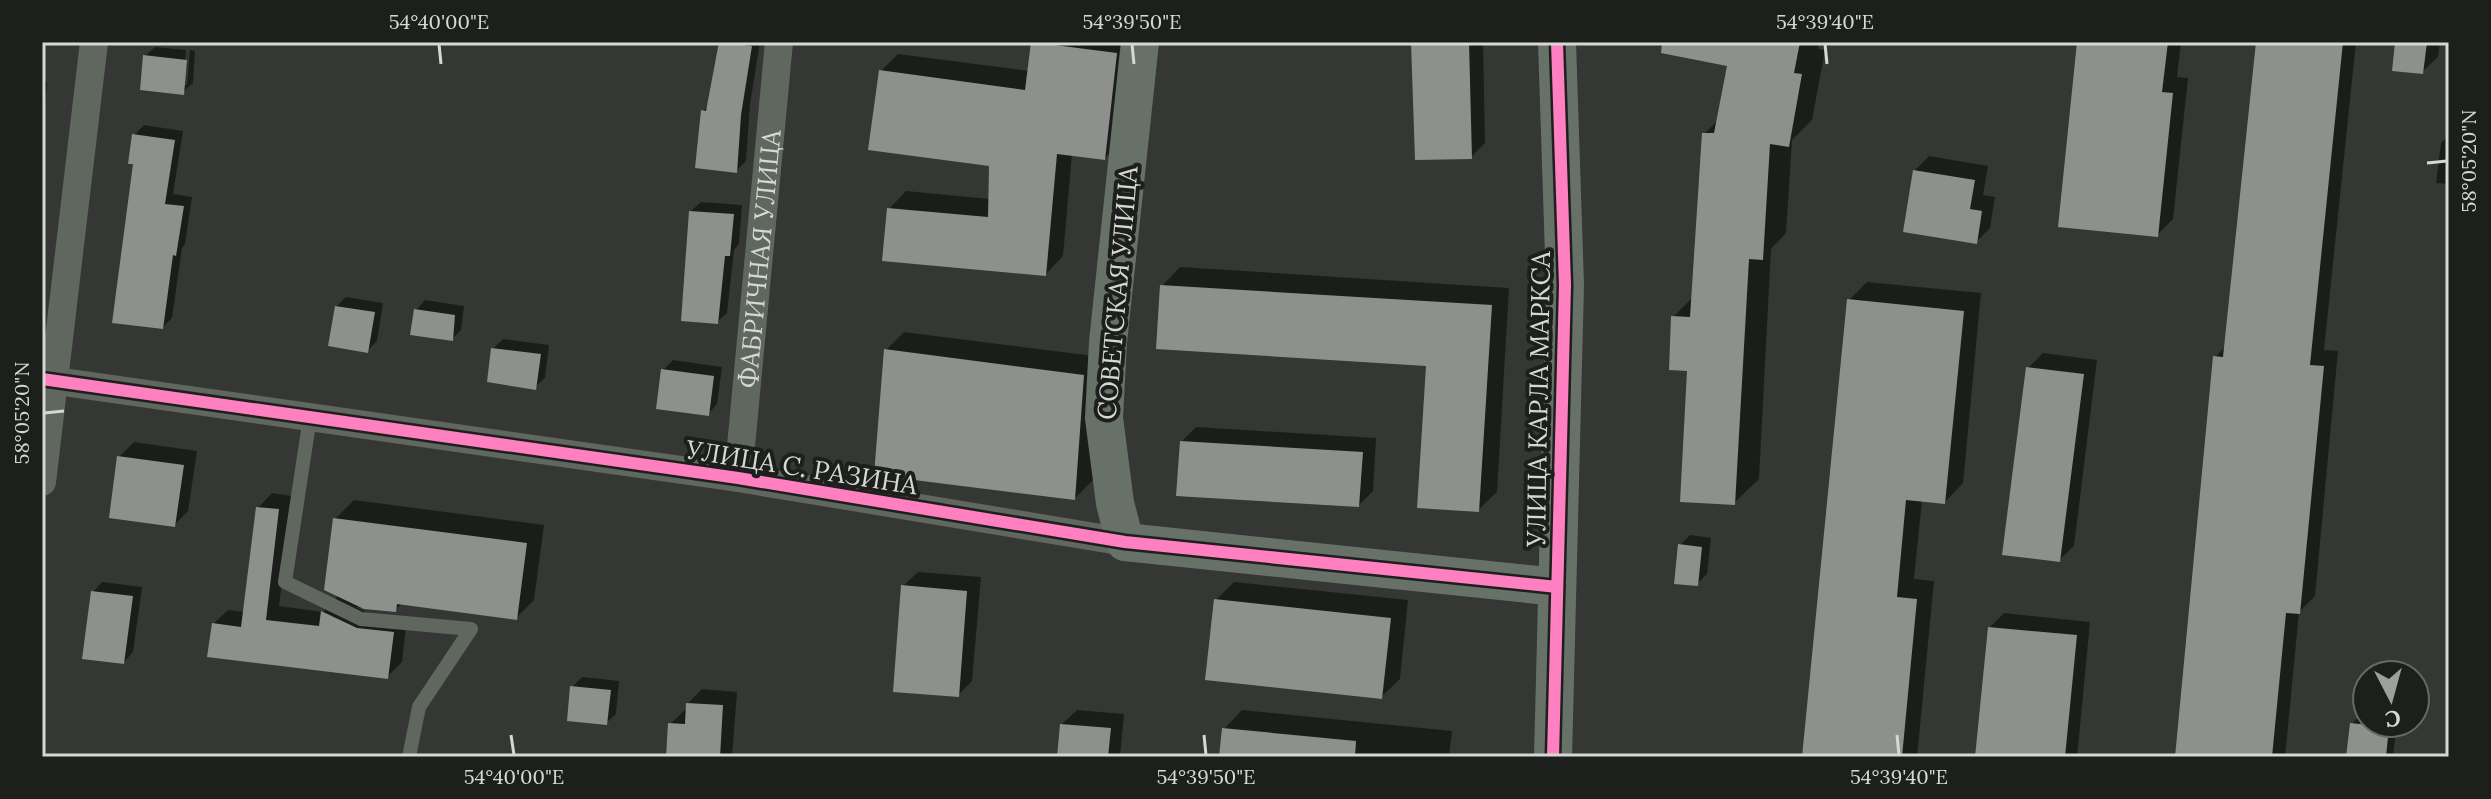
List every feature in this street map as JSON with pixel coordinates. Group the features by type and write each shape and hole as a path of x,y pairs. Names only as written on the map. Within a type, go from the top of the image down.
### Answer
{"street":[{"path":"42,482 48,380 94,42"},
{"name":"ФАБРИЧНАЯ УЛИЦА","path":"738,478 779,42"},
{"name":"СОВЕТСКАЯ УЛИЦА","path":"1125,542 1115,503 1104,418 1108,342 1140,42"},
{"name":"УЛИЦА КАРЛА МАРКСА","path":"1553,757 1565,285 1557,42"},
{"name":"УЛИЦА С. РАЗИНА","path":"48,380 738,478 1125,542 1557,587"}],"lane":[{"path":"310,417 285,582 361,619 471,629 419,707 409,757"}],"building":[{"path":"719,42 752,46 741,115 737,173 695,168 701,110 706,111"},
{"path":"1031,42 1117,53 1105,160 1057,154 1046,276 882,261 887,208 988,217 989,166 868,150 879,70 1025,90"},
{"path":"1411,42 1469,42 1472,159 1415,160"},
{"path":"1662,42 1800,42 1794,73 1802,74 1789,147 1770,144 1763,260 1749,259 1735,505 1680,502 1687,371 1669,370 1671,316 1690,317 1702,133 1714,133 1727,66 1661,53"},
{"path":"2077,42 2168,42 2162,92 2173,93 2158,237 2058,227"},
{"path":"2256,42 2343,42 2310,365 2324,366 2300,614 2286,613 2272,757 2175,757 2213,356 2223,357"},
{"path":"2395,42 2427,42 2423,74 2392,71"},
{"path":"143,55 187,60 184,95 140,90"},
{"path":"132,134 175,140 165,204 184,206 176,256 173,255 163,329 112,323 133,164 128,164"},
{"path":"1913,170 1975,180 1970,209 1982,211 1977,244 1903,232"},
{"path":"689,211 734,214 730,256 725,256 718,324 681,321"},
{"path":"1160,285 1492,305 1479,512 1417,508 1426,366 1156,349"},
{"path":"1847,299 1964,311 1945,504 1906,500 1897,597 1917,599 1902,757 1802,757"},
{"path":"335,306 375,312 368,353 328,346"},
{"path":"414,309 455,315 453,341 410,335"},
{"path":"491,348 541,354 536,390 487,382"},
{"path":"884,349 1084,375 1075,500 874,475"},
{"path":"2026,367 2084,374 2060,562 2002,555"},
{"path":"661,369 714,376 709,416 656,409"},
{"path":"1180,441 1363,452 1359,507 1176,496"},
{"path":"117,456 184,465 175,527 109,518"},
{"path":"256,507 279,509 266,620 319,626 321,611 357,628 394,632 388,679 207,657 212,623 241,627"},
{"path":"333,518 527,543 517,620 397,604 396,612 364,609 324,590"},
{"path":"1678,544 1702,547 1698,586 1674,584"},
{"path":"901,585 967,591 959,697 893,692"},
{"path":"91,591 133,596 124,664 82,659"},
{"path":"1214,599 1391,618 1382,699 1205,680"},
{"path":"1988,627 2077,635 2065,757 1975,757"},
{"path":"570,686 611,690 607,725 567,721"},
{"path":"686,703 723,705 720,757 666,757 668,723 685,724"},
{"path":"2350,723 2351,739 2388,739 2386,757 2346,757"},
{"path":"1060,724 1111,728 1108,757 1057,757"},
{"path":"1222,728 1356,741 1355,757 1219,757"}],"cycle path":[{"path":"1553,757 1565,285 1557,42"},
{"path":"42,379 738,478 1125,542 1557,587"}]}
